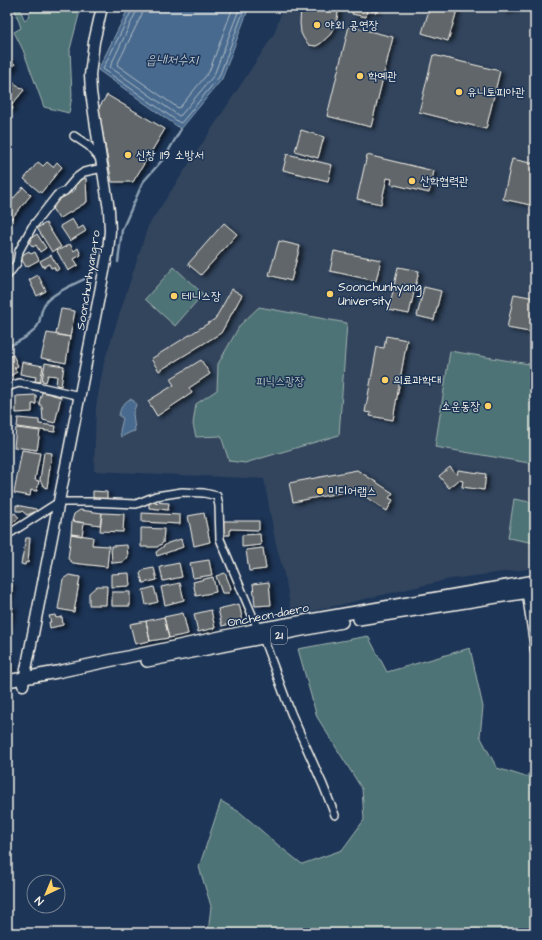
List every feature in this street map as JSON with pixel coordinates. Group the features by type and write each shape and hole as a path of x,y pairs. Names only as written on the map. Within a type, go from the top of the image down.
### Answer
{"main road":[{"name":"Soonchunhyang-ro","path":"24,681 108,251 110,231 109,210 93,106 90,75 94,42 102,7"},
{"name":"Oncheon-daero","path":"7,688 24,681 57,672 535,581"},
{"name":"Oncheon-daero","path":"260,634 530,591"},
{"name":"Oncheon-daero","path":"7,681 24,681"}],"street":[{"path":"7,276 17,264 19,251 32,227 57,195 65,191 77,177 84,172 102,165 89,146 74,136"},
{"path":"7,387 19,383 80,396"},
{"path":"7,535 59,502 136,504 156,496 182,492 204,493 217,496 219,506 220,540 260,634"},
{"path":"530,591 535,653"},
{"name":"Oncheon-daero","path":"260,634 291,713 335,815"}],"shaded area":[{"name":"Soonchunhyang University","path":"283,7 535,7 535,568 451,579 292,616 286,582 275,540 264,479 94,471 96,406 104,362 148,226 274,34"}],"green space":[{"path":"14,7 19,7 25,21 34,7 81,7 70,49 72,96 69,113 44,107 23,50 14,32 21,28"},
{"name":"테니스장","path":"174,267 203,294 175,326 145,299"},
{"name":"피닉스광장","path":"259,307 347,323 339,435 245,463 229,461 221,436 196,437 193,424 196,404 217,390 218,364 240,325"},
{"name":"소운동장","path":"450,351 535,365 535,464 435,447"},
{"path":"514,499 535,503 535,543 508,538"},
{"path":"368,636 387,672 470,648 483,707 480,736 497,768 526,777 535,766 535,933 208,933 211,906 199,867 221,801 241,813 302,864 342,850 364,820 362,789 317,717 298,649"}],"water":[{"name":"읍내저수지","path":"129,7 249,7 222,79 181,129 98,70"},
{"path":"130,399 134,401 136,405 133,413 135,431 121,437 120,431 123,418 119,416 119,413 125,402"}],"building":[{"name":"야외 공연장","path":"301,7 339,7 333,30 330,35 316,46 309,45 301,33"},
{"path":"353,7 379,7 378,12 367,10 366,17 352,14"},
{"path":"430,7 458,7 448,41 422,33"},
{"path":"503,7 517,7 505,12"},
{"name":"학예관","path":"349,26 393,37 371,127 327,116"},
{"name":"유니토피아관","path":"433,55 500,71 486,129 419,112"},
{"path":"7,57 15,64 8,74 7,73"},
{"path":"13,82 24,90 11,106 13,108 11,111 8,109 7,111 7,89"},
{"name":"신창 119 소방서","path":"107,95 165,129 133,182 112,182 98,109"},
{"path":"301,130 324,137 318,158 295,151"},
{"path":"287,154 332,165 328,181 283,170"},
{"name":"산학협력관","path":"367,155 434,171 429,193 391,184 392,179 387,178 381,204 357,199"},
{"path":"512,159 535,164 535,206 503,199"},
{"path":"38,162 43,166 47,162 53,167 57,162 62,167 41,193 24,179"},
{"path":"86,178 87,202 59,219 50,205 75,190 78,181"},
{"path":"23,187 31,195 7,224 7,204 8,205"},
{"path":"72,219 78,229 83,226 86,231 70,241 60,226"},
{"path":"46,223 61,247 52,252 37,228"},
{"path":"224,223 237,234 201,275 188,264"},
{"path":"37,234 46,248 40,252 36,245 33,247 29,242 32,240 31,238"},
{"path":"279,241 300,246 291,281 269,275"},
{"path":"70,244 74,251 78,248 81,255 74,259 78,265 68,271 57,251"},
{"path":"29,251 31,254 35,252 39,260 26,267 21,258 23,256 22,255"},
{"path":"334,251 381,260 376,281 330,271"},
{"path":"51,255 59,269 56,271 54,267 51,268 49,264 43,267 40,261"},
{"path":"398,267 419,271 409,314 389,310"},
{"path":"38,275 46,291 37,296 29,280"},
{"path":"424,287 441,291 434,320 417,316"},
{"path":"232,289 242,295 221,333 159,371 151,359 215,319"},
{"path":"514,294 535,298 535,333 507,328"},
{"path":"61,309 75,311 70,337 56,334"},
{"path":"47,333 70,337 66,363 41,358"},
{"name":"의료과학대","path":"386,336 407,340 393,420 370,416 371,413 365,412 377,347 384,348"},
{"path":"13,355 18,366 14,368 17,372 7,378 7,358"},
{"path":"201,360 210,374 189,388 192,393 157,416 148,401 174,385 170,379"},
{"path":"22,362 43,366 40,382 35,381 36,377 20,374"},
{"path":"45,363 64,366 61,386 56,385 57,376 48,375 46,382 42,381"},
{"path":"42,392 61,397 55,423 43,420 42,407 39,403"},
{"path":"36,395 36,404 32,404 32,412 16,413 16,396"},
{"path":"7,399 10,399 11,417 7,418"},
{"path":"18,418 39,420 39,424 56,426 55,432 17,427"},
{"path":"16,428 40,431 37,450 14,447"},
{"path":"22,450 40,453 35,480 39,481 37,491 31,490 30,496 14,493"},
{"path":"44,452 52,453 47,488 44,487 40,480"},
{"path":"450,467 457,475 458,470 486,474 484,490 462,487 463,481 459,480 449,488 439,476"},
{"name":"미디어랩스","path":"357,470 393,493 389,498 393,500 387,511 355,490 293,502 289,483"},
{"path":"93,491 107,492 107,499 93,499"},
{"path":"149,502 169,503 168,510 149,508"},
{"path":"16,505 36,509 37,511 27,515 22,511 16,511"},
{"path":"80,510 102,513 100,525 72,521 74,514"},
{"path":"15,513 19,518 7,527 7,515 8,517"},
{"path":"102,513 124,514 123,532 100,531"},
{"path":"142,513 180,515 180,524 142,522"},
{"path":"204,513 210,542 194,546 188,516"},
{"path":"72,521 84,523 82,536 71,534"},
{"path":"222,521 259,521 259,530 230,529 230,535 221,535"},
{"path":"141,528 164,529 163,543 157,547 141,547"},
{"path":"71,534 93,537 92,545 109,546 107,567 73,563 68,559"},
{"path":"260,534 261,545 242,547 242,535"},
{"path":"26,538 30,538 28,563 26,562 25,565 21,564"},
{"path":"181,539 183,547 157,556 156,552 168,543"},
{"path":"127,545 128,557 124,562 112,563 111,546"},
{"path":"263,548 266,569 249,571 246,550"},
{"path":"209,560 212,575 193,578 190,563"},
{"path":"179,563 182,577 163,581 160,567"},
{"path":"154,568 157,580 143,583 140,574 143,570"},
{"path":"129,573 130,586 111,587 111,574"},
{"path":"225,573 231,588 229,593 222,593 216,576"},
{"path":"69,575 80,577 74,612 58,609 63,579"},
{"path":"213,577 216,592 196,596 193,582"},
{"path":"269,582 271,605 255,606 253,584"},
{"path":"7,583 12,585 8,601 7,601"},
{"path":"180,583 184,600 165,605 161,587"},
{"path":"97,586 107,586 106,605 89,605 89,593"},
{"path":"154,587 158,602 146,605 143,590"},
{"path":"112,592 130,592 130,606 112,606"},
{"path":"239,604 243,621 222,626 218,609"},
{"path":"9,606 13,607 7,629 7,612"},
{"path":"211,610 215,628 198,632 194,614"},
{"path":"183,613 188,634 169,638 164,617"},
{"path":"55,615 56,618 62,617 63,625 50,628 49,622 51,622 49,616"},
{"path":"164,617 169,638 150,641 146,621"},
{"path":"146,621 150,641 135,644 130,624"},
{"path":"7,650 11,671 7,671"}],"waterway":[{"path":"118,262 122,230 143,182 165,157 181,129"},
{"path":"7,347 25,338 37,327 43,307 50,298 91,276"}],"place":[{"name":"야외 공연장","path":"317,25"},
{"name":"학예관","path":"360,76"},
{"name":"유니토피아관","path":"459,92"},
{"name":"신창 119 소방서","path":"128,155"},
{"name":"산학협력관","path":"412,181"},
{"name":"Soonchunhyang University","path":"330,294"},
{"name":"테니스장","path":"174,296"},
{"name":"의료과학대","path":"385,380"},
{"name":"소운동장","path":"488,406"},
{"name":"미디어랩스","path":"320,491"}]}
